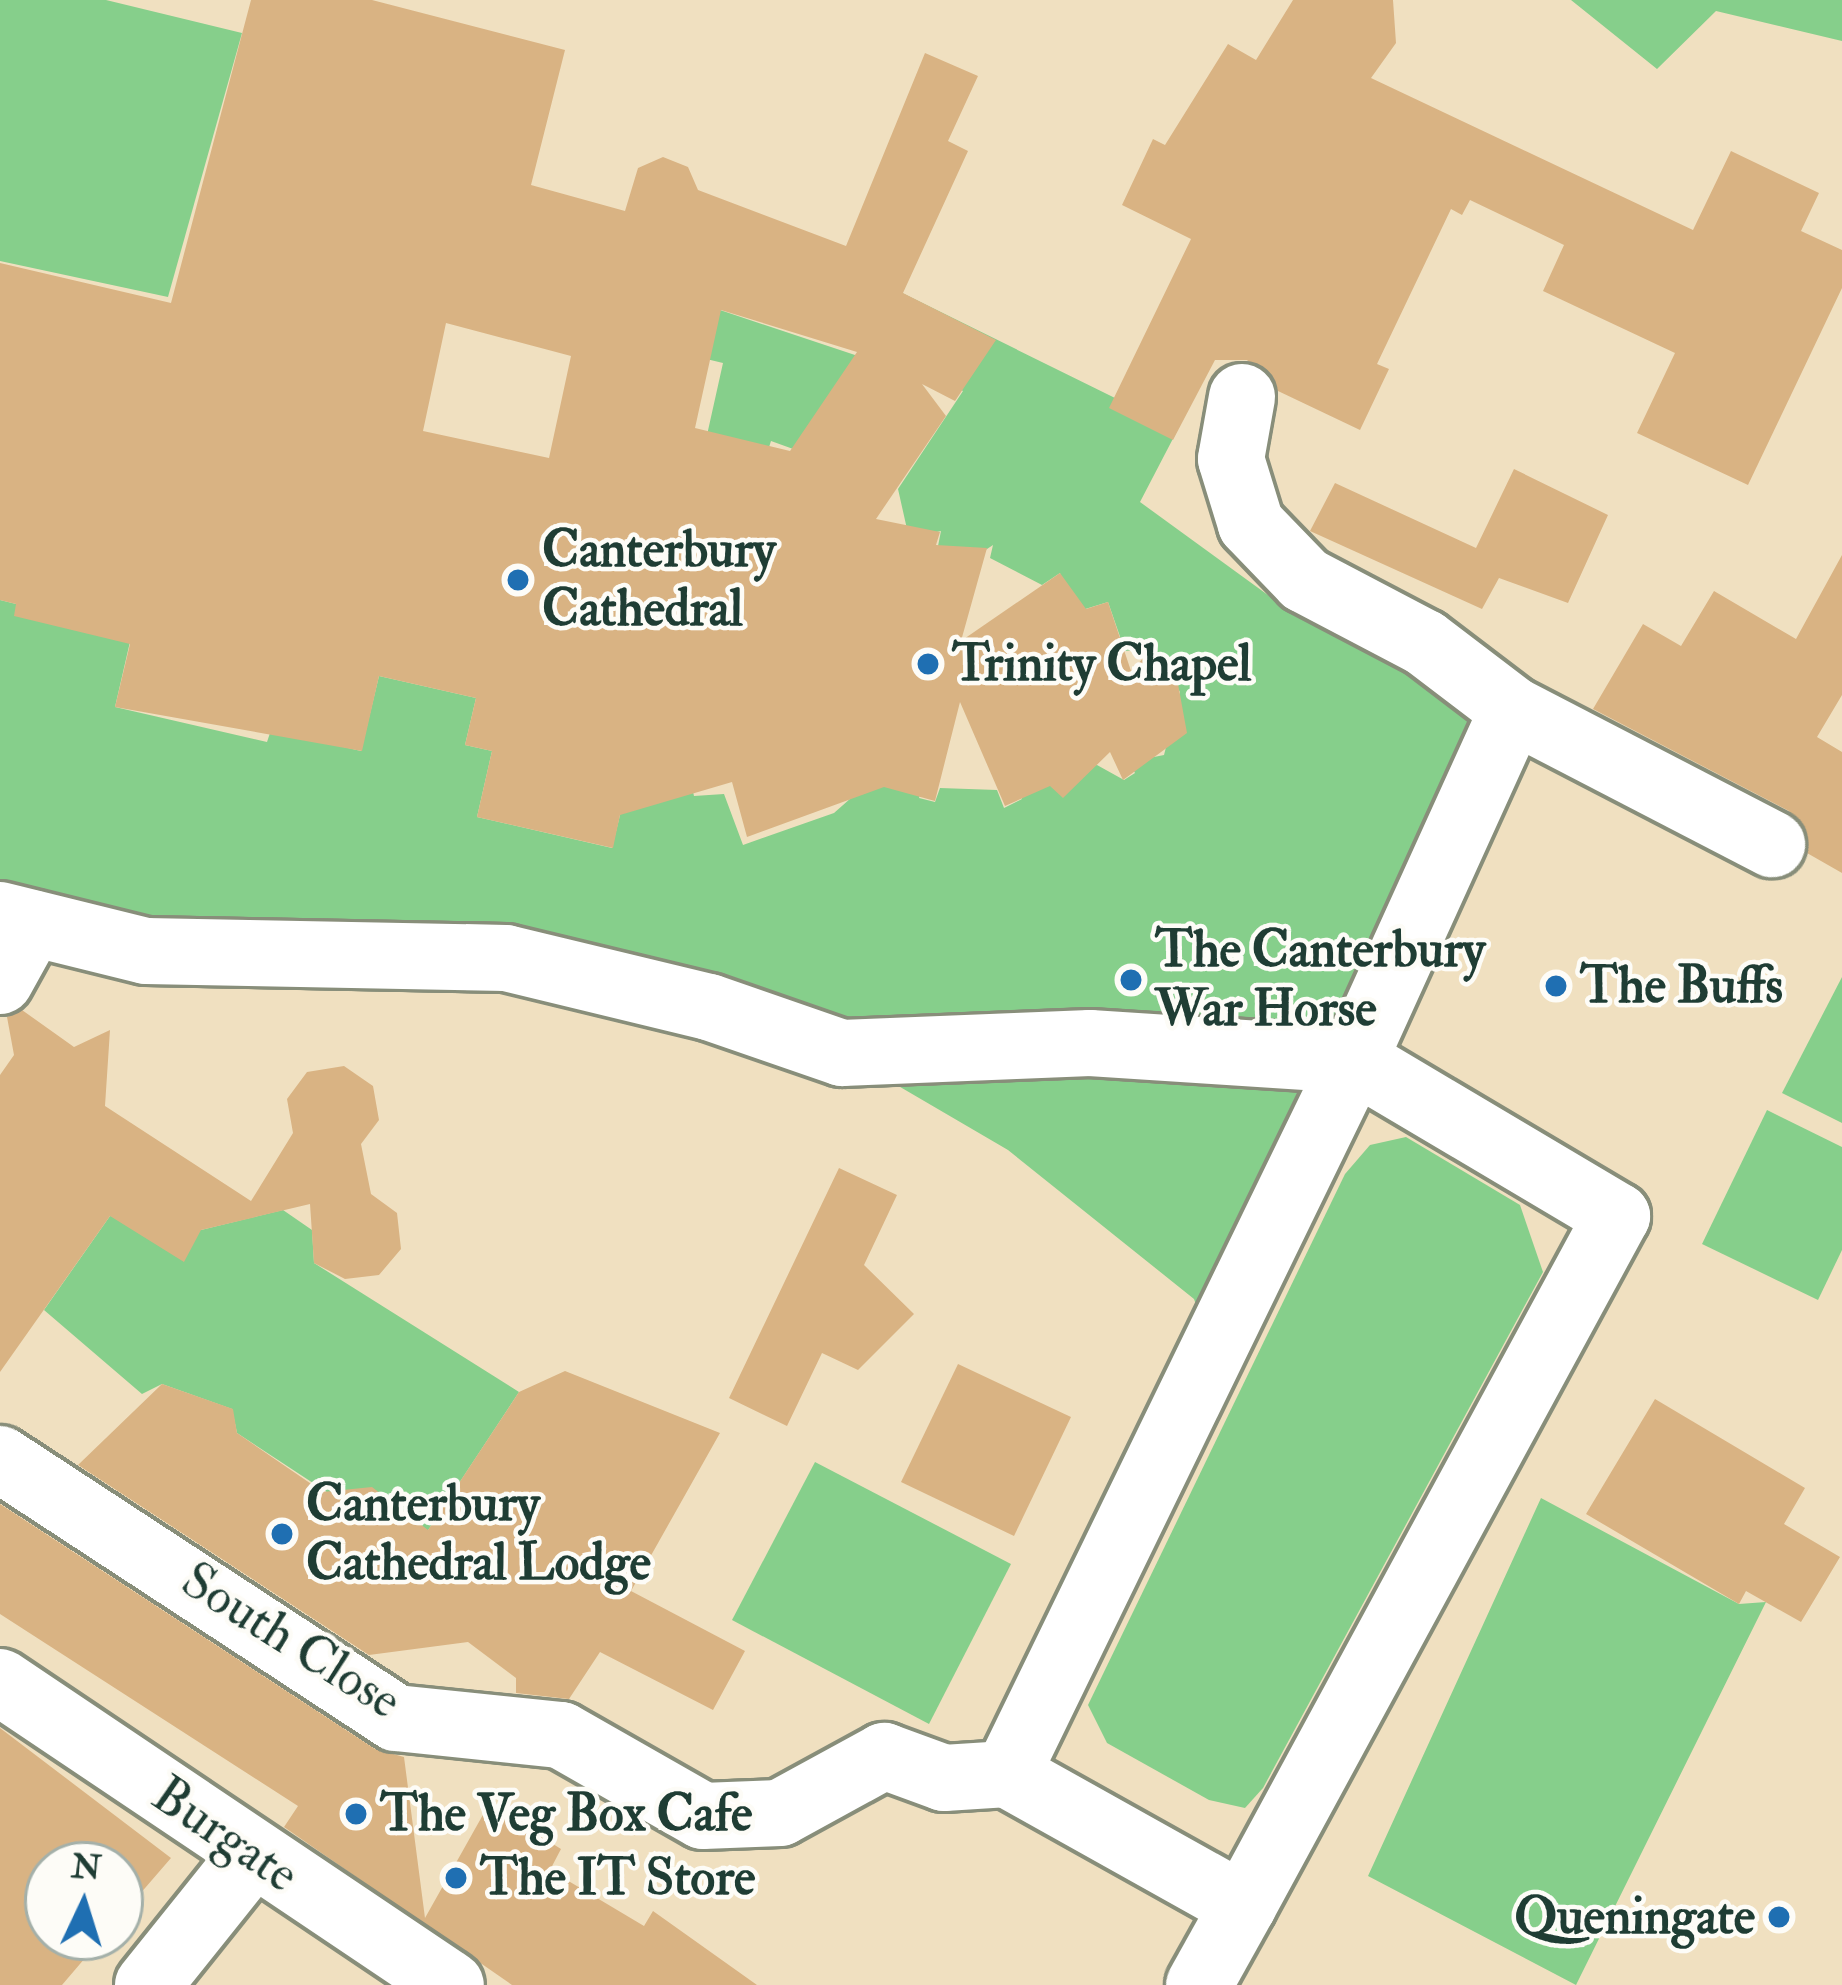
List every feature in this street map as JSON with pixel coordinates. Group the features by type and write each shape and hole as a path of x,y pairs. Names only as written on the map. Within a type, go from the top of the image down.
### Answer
{"street":[{"path":"1243,397 1231,458 1251,524 1305,580 1425,643 1513,710 1772,844"},
{"path":"1243,1906 1007,1774 1354,1060 1513,710"},
{"path":"0,980 16,919 146,951 506,958 709,1006 842,1053 1090,1043 1354,1060 1617,1216 1199,1985"},
{"name":"South Close","path":"0,1460 396,1718 561,1735 703,1816 780,1813 884,1756 944,1778 1007,1774"},
{"name":"Burgate","path":"0,1682 451,1985"},
{"path":"148,1985 253,1854"}],"green space":[{"path":"0,0 106,0 242,33 168,297 0,261"},
{"path":"1571,0 1842,0 1842,41 1716,11 1657,69"},
{"path":"890,287 1178,429 1140,502 1294,614 1467,696 1495,754 1216,1362 1194,1299 1008,1150 842,1053 709,1006 0,915 0,600 132,633 115,707 267,742 271,730 361,751 379,676 476,698 465,745 492,751 477,817 612,848 638,741 683,749 694,796 724,794 743,845 834,813 868,783 923,784 919,798 935,802 940,788 997,790 1004,808 1022,799 1014,781 1097,765 1124,780 1135,773 1129,762 1164,755 1180,692 1154,648 1125,651 1108,602 1069,614 1060,573 1042,585 990,558 993,545 978,555 938,546 941,531 909,538 898,489 963,391 881,345 807,454 771,441 757,484 699,471 723,363 698,357 711,307 858,356"},
{"path":"1842,977 1842,1123 1782,1093"},
{"path":"1767,1110 1842,1147 1842,1250 1818,1300 1702,1244"},
{"path":"1406,1137 1520,1205 1543,1272 1263,1788 1245,1808 1209,1800 1107,1743 1088,1705 1345,1174 1370,1145"},
{"path":"283,1210 312,1230 314,1263 519,1392 415,1550 237,1433 232,1409 162,1384 142,1394 44,1310 110,1216 201,1230"},
{"path":"815,1462 1011,1564 929,1724 732,1620"},
{"path":"1541,1498 1739,1604 1766,1602 1576,1985 1368,1876"}],"building":[{"name":"Canterbury Cathedral","path":"251,0 372,0 565,50 531,185 625,211 638,168 663,157 688,167 698,190 846,246 925,53 978,76 948,141 968,151 903,293 996,340 955,401 922,384 946,416 876,519 940,532 936,545 987,548 961,641 1060,573 1086,609 1108,602 1131,671 1153,648 1176,673 1187,733 1123,780 1110,752 1063,798 1050,786 1005,806 960,702 935,801 884,787 747,837 732,782 620,815 613,848 477,817 492,751 465,745 476,698 379,676 362,751 115,707 130,644 14,616 16,604 0,600 0,263 171,303","holes":["721,310 857,352 790,451 695,428","446,323 571,356 549,458 423,431"]},
{"path":"1293,0 1393,0 1396,43 1371,78 1693,230 1731,151 1819,193 1801,231 1842,250 1842,288 1748,485 1637,433 1675,353 1543,291 1564,245 1470,200 1462,215 1451,209 1377,364 1389,369 1360,430 1278,391 1247,360 1215,360 1173,440 1109,408 1191,239 1122,205 1153,139 1165,145 1228,44 1256,60"},
{"path":"1514,469 1608,515 1568,603 1499,578 1482,609 1310,531 1335,483 1476,548"},
{"path":"1842,555 1842,695 1817,737 1842,752 1842,873 1807,853 1789,811 1593,709 1643,624 1681,646 1714,591 1796,639"},
{"path":"22,1010 74,1047 110,1030 105,1106 251,1201 293,1133 287,1099 307,1072 344,1066 373,1086 379,1120 361,1144 371,1194 397,1213 401,1249 379,1275 345,1279 314,1263 310,1204 201,1230 184,1262 110,1216 0,1372 0,1075 14,1055 7,1017"},
{"path":"839,1168 897,1195 864,1265 914,1314 858,1370 822,1353 787,1426 729,1398"},
{"path":"958,1364 1071,1417 1014,1536 901,1482"},
{"name":"Canterbury Cathedral Lodge","path":"565,1371 720,1433 631,1591 745,1651 713,1710 600,1652 569,1699 516,1693 516,1678 468,1642 369,1655 78,1465 162,1384 233,1409 237,1433 323,1492 372,1487 428,1530 519,1392"},
{"path":"1655,1399 1805,1488 1784,1524 1840,1557 1801,1622 1746,1591 1739,1604 1586,1514"},
{"path":"0,1504 375,1749 404,1757 425,1918 489,1804 561,1849 550,1870 644,1926 653,1911 757,1985 512,1985 284,1827 298,1806 0,1614"},
{"path":"0,1728 171,1858 144,1889 144,1841 24,1841 24,1961 82,1961 62,1985 0,1985"}],"place":[{"name":"Canterbury Cathedral","path":"518,580"},
{"name":"Trinity Chapel","path":"928,664"},
{"name":"The Canterbury War Horse","path":"1131,980"},
{"name":"The Buffs","path":"1556,986"},
{"name":"Canterbury Cathedral Lodge","path":"282,1534"},
{"name":"The Veg Box Cafe","path":"356,1814"},
{"name":"The IT Store","path":"456,1878"},
{"name":"Queningate","path":"1779,1917"}]}
